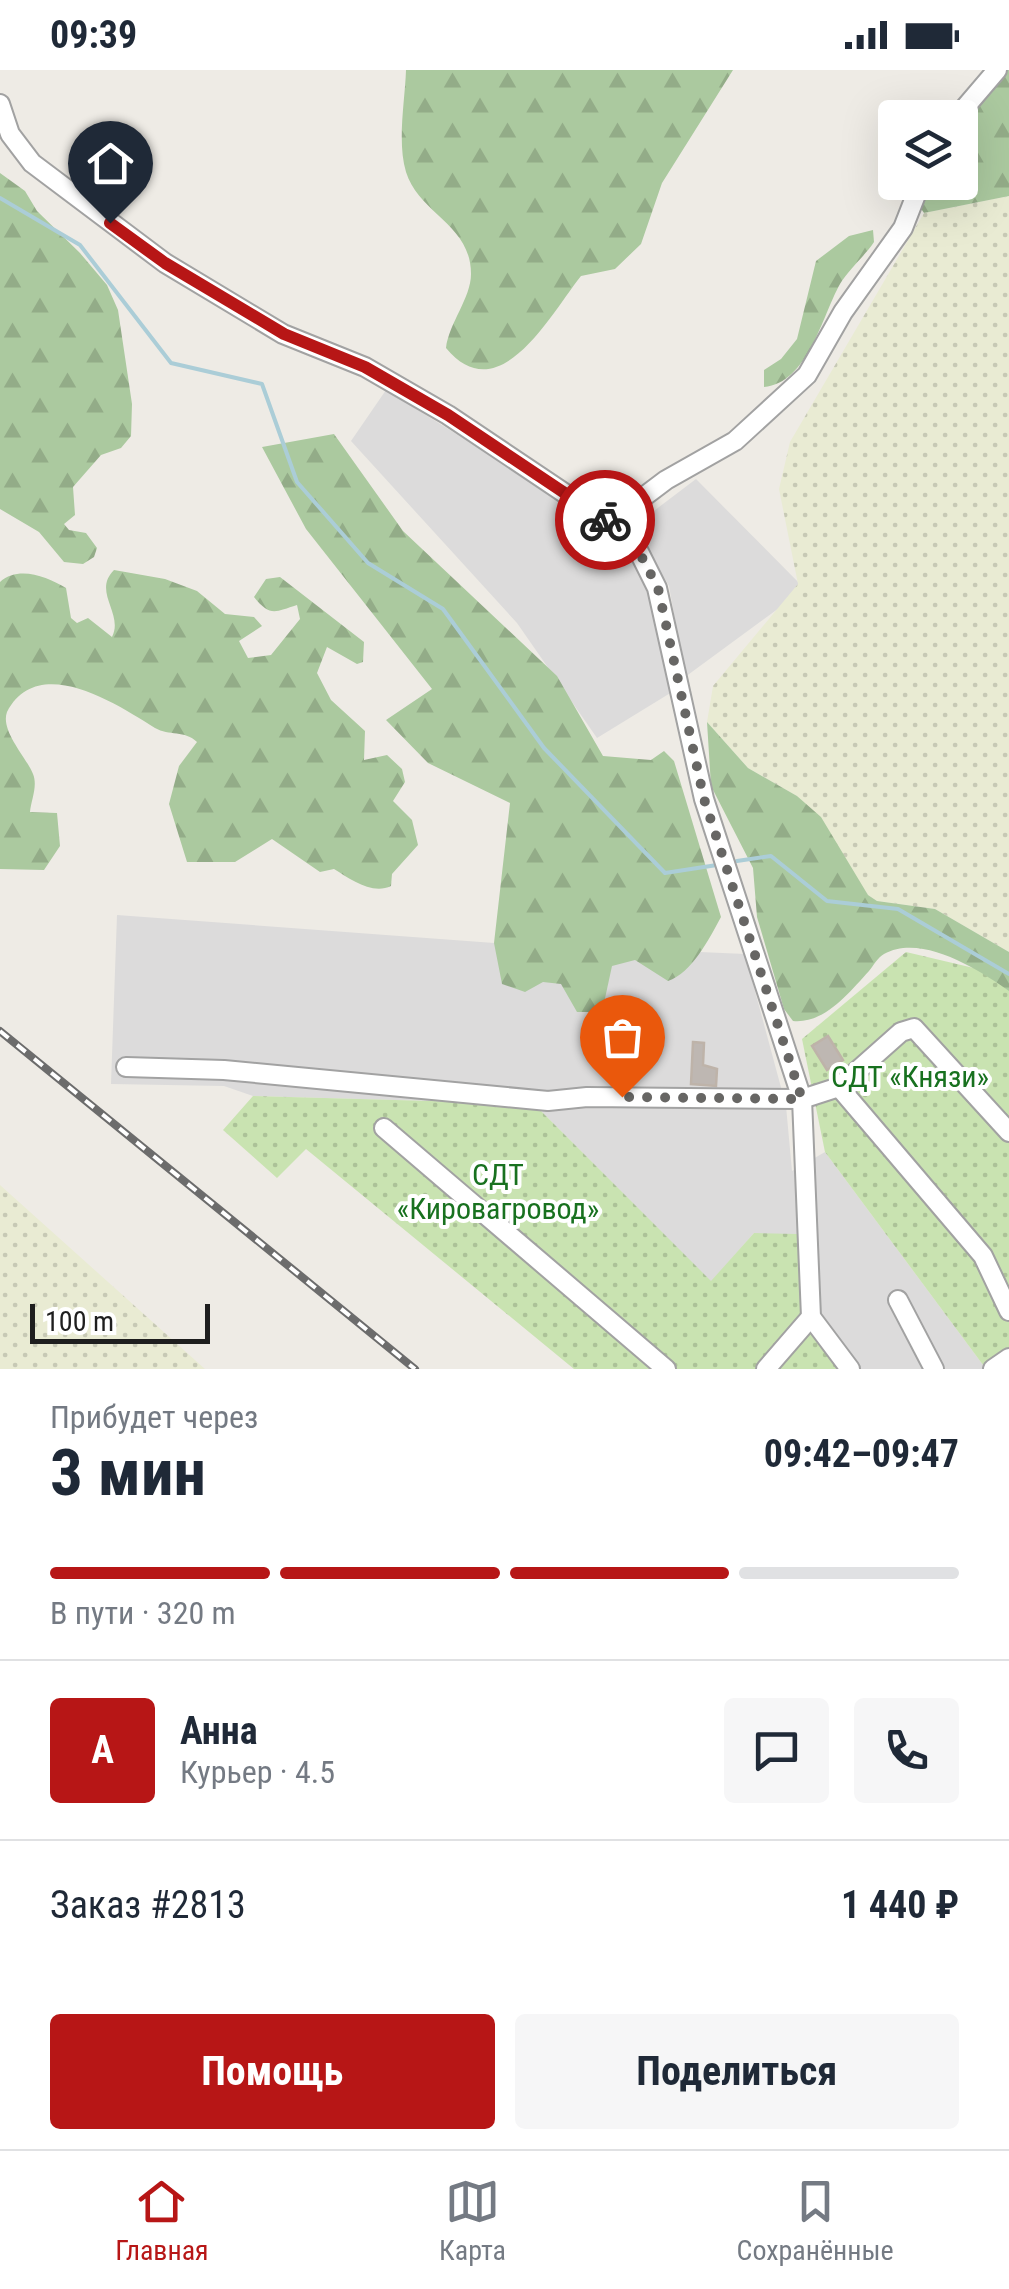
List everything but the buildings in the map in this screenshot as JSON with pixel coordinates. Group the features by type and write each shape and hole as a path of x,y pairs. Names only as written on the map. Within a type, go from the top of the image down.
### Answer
{"street":[{"path":"971,100 997,70"},
{"path":"0,104 10,134 32,163 165,263 284,334 365,367 448,415 609,523 638,550 658,588 704,799 802,1099 811,1316 850,1369"},
{"path":"609,523 666,480 735,441 807,375 843,312 903,228 914,200"},
{"path":"126,1067 224,1070 548,1101 586,1097 802,1099 839,1087 901,1032 914,1028 1009,1132"},
{"path":"839,1087 983,1256 1009,1312"},
{"path":"384,1128 666,1369"},
{"path":"898,1300 934,1369"},
{"path":"766,1369 811,1316"},
{"path":"993,1369 1009,1358"}],"shaded area":[{"path":"386,390 608,529 632,556 651,593 672,692 597,738 517,623 351,441"},
{"path":"696,479 805,589 685,677 669,586 634,526"},
{"path":"117,915 494,943 745,954 786,1106 792,1171 825,1152 986,1369 838,1369 754,1233 711,1282 534,1104 253,1096 224,1086 111,1084"}],"green space":[{"path":"406,70 733,70 662,183 641,244 615,269 581,276 522,351 504,364 485,369 466,365 446,348 470,283 469,257 463,243 422,199 406,172 402,135"},
{"path":"998,70 1009,70 1009,196 924,213 915,200 978,200 978,100 974,100"},
{"path":"0,173 25,191 37,211 80,253 107,285 118,310 132,404 131,436 121,448 101,455 73,487 75,515 64,524 69,530 86,533 97,548 94,557 83,564 64,562 39,532 0,509"},
{"path":"1009,196 1009,952 935,909 877,901 868,895 797,796 748,768 707,722 713,686 798,584 779,489 790,442 924,213"},
{"path":"873,230 874,242 840,284 803,361 779,383 764,387 764,370 781,359 797,339 816,261 849,236"},
{"path":"334,434 403,531 557,676 603,756 651,760 664,751 674,761 721,917 699,954 677,977 668,981 635,960 612,966 604,1003 594,1012 577,1012 561,984 543,982 525,992 502,984 494,943 510,803 428,763 386,720 432,689 306,529 262,447"},
{"path":"114,570 165,579 197,591 225,614 254,617 262,626 239,641 248,658 271,655 300,619 297,605 273,611 254,597 266,579 280,577 364,642 363,662 357,664 327,647 317,673 331,700 365,731 364,760 387,755 402,769 405,782 393,801 412,820 418,845 392,874 391,886 376,889 334,869 320,872 272,839 235,862 187,862 169,804 179,766 197,742 155,728 99,696 57,685 38,686 21,695 6,719 34,779 30,812 57,813 60,846 44,870 0,869 0,582 24,574 58,584 66,588 71,618 77,623 88,618 112,637 115,628 106,586"},
{"path":"707,722 748,768 797,796 821,817 868,895 877,901 935,909 1009,952 1009,991 950,957 915,948 899,949 882,955 853,989 825,1013 793,1021 784,1009 757,917 753,868 711,786"},
{"name":"СДТ «Князи»","path":"906,952 978,969 1009,990 1009,1369 986,1369 825,1152 802,1039"},
{"name":"СДТ «Кировагровод»","path":"253,1096 534,1104 711,1281 754,1233 797,1234 809,1324 838,1369 574,1369 306,1149 277,1178 223,1130"},
{"path":"0,1185 205,1369 0,1369"}],"waterway":[{"path":"0,198 80,245 171,363 262,384 297,482 368,563 443,609 544,748 665,873 717,865"},
{"path":"737,861 771,856 827,901 898,909 1009,974"}],"railway":[{"path":"0,1031 415,1369"}],"way so far":[{"path":"605,520 638,550 658,588 704,799 802,1099 622,1097"}],"route":[{"path":"110,223 165,263 284,334 365,367 448,415 605,520"}]}
